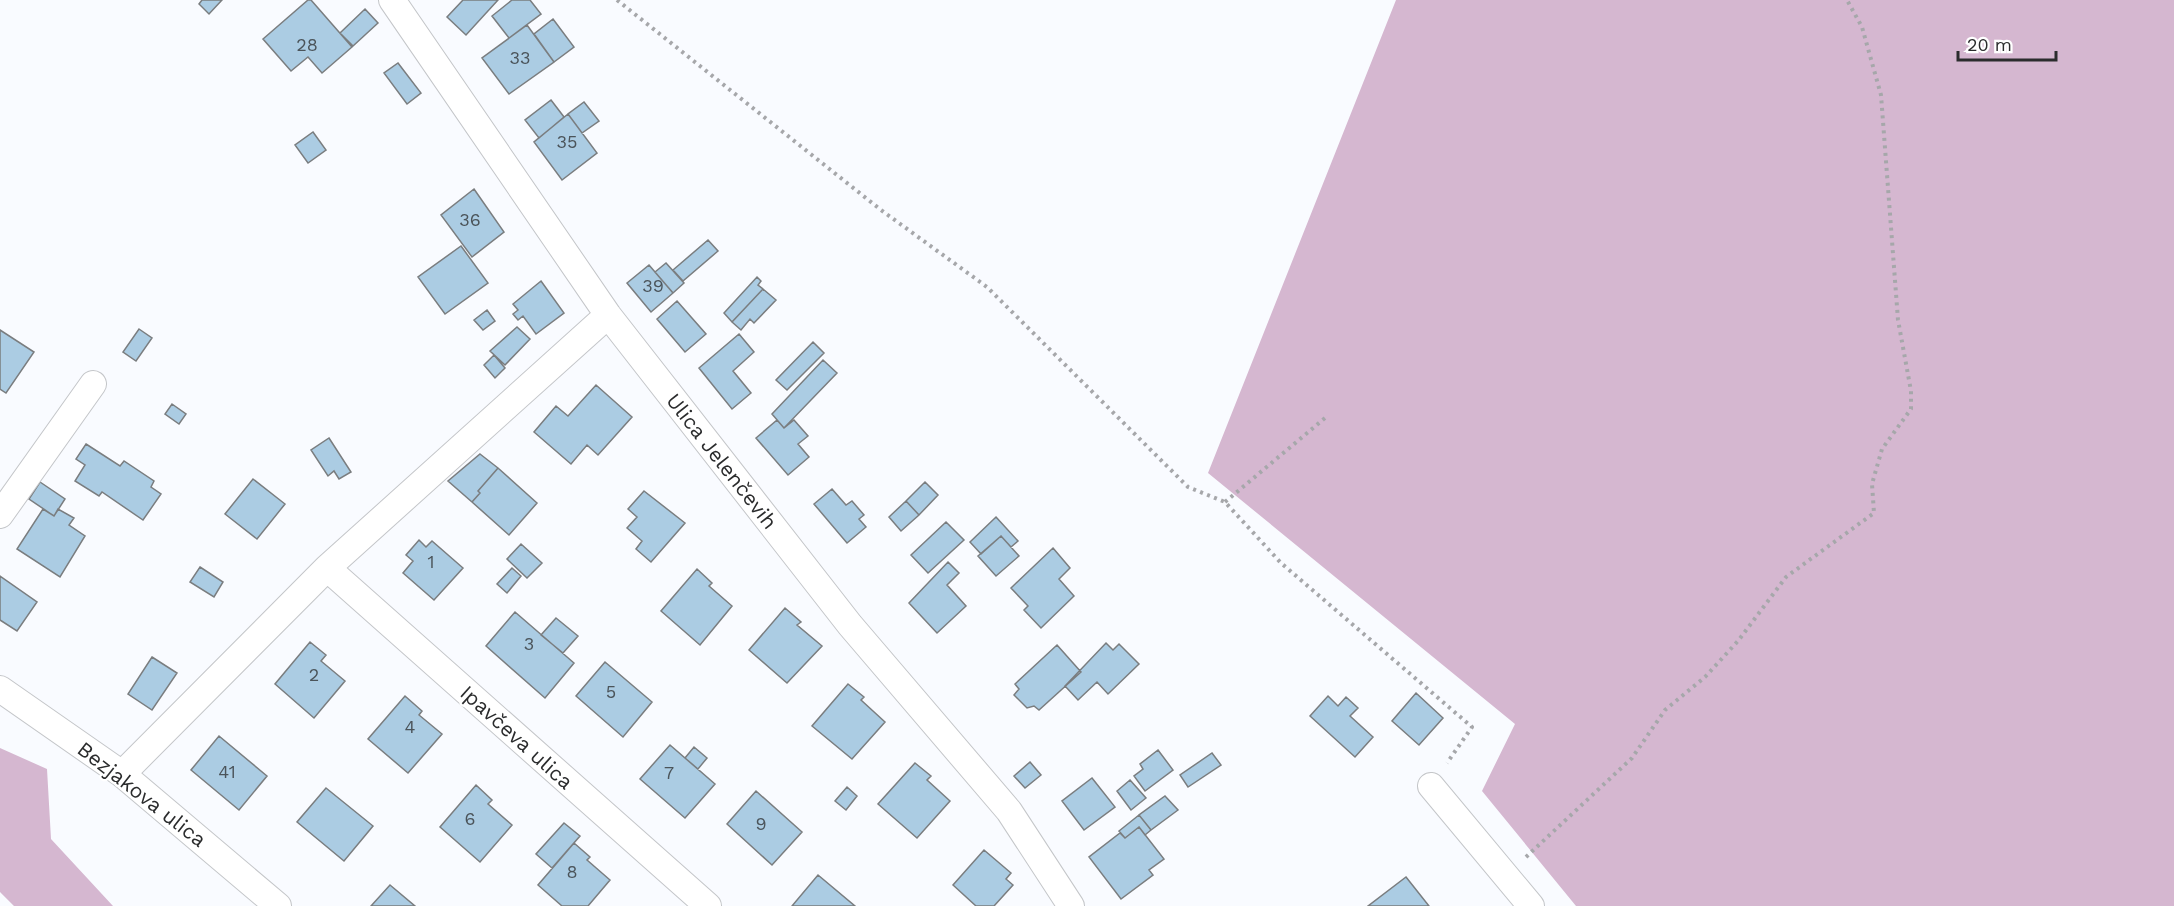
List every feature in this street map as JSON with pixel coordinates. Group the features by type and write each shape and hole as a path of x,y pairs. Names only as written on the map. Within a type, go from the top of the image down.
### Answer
{"street":[{"name":"Ulica Jelenčevih","path":"392,0 608,315 850,625 1009,812 1071,906"},
{"path":"122,774 327,568 608,315"},
{"path":"0,515 93,384"},
{"name":"Ipavčeva ulica","path":"327,568 708,906"},
{"name":"Bezjakova ulica","path":"0,689 122,774 278,906"},
{"path":"1431,786 1531,906"}],"path":[{"path":"617,0 881,210 987,287 1188,487 1225,502 1281,563 1472,727 1431,786"},
{"path":"1505,875 1632,758 1665,710 1705,676 1738,641 1786,577 1874,513 1872,484 1882,449 1911,409 1911,391 1898,320 1881,95 1862,27 1847,0"},
{"path":"1225,502 1325,418"}],"shaded area":[{"path":"1396,0 2174,0 2174,906 1576,906 1482,791 1515,724 1208,473"},
{"path":"0,748 47,769 51,839 113,906 14,906 0,892"}],"building":[{"path":"202,0 222,0 209,14 199,4"},
{"path":"308,0 311,0 352,47 322,73 308,57 291,71 263,39"},
{"path":"463,0 498,0 466,35 447,17"},
{"path":"512,0 530,0 541,14 509,38 492,16"},
{"path":"365,9 378,23 353,46 340,33"},
{"path":"553,19 574,47 554,62 534,34"},
{"path":"527,25 554,62 509,94 482,58"},
{"path":"398,63 421,93 407,104 384,73"},
{"path":"551,100 564,117 539,138 525,120"},
{"path":"584,102 599,121 582,133 568,114"},
{"path":"568,114 597,153 562,180 534,142"},
{"path":"313,132 326,150 308,163 295,145"},
{"path":"474,189 504,232 472,257 441,215"},
{"path":"708,240 718,251 683,281 673,270"},
{"path":"461,246 488,283 445,314 418,277"},
{"path":"666,263 684,283 673,293 655,272"},
{"path":"649,265 673,293 651,312 627,283"},
{"path":"757,277 761,281 758,285 763,289 732,322 724,313"},
{"path":"541,281 564,313 536,334 523,316 518,320 513,314 518,310 513,304"},
{"path":"763,289 776,300 754,323 750,319 741,330 732,322"},
{"path":"677,301 706,334 685,352 657,319"},
{"path":"487,310 495,321 483,330 474,320"},
{"path":"517,327 530,339 505,365 490,351"},
{"path":"139,329 152,338 136,361 123,352"},
{"path":"0,330 34,352 6,393 0,389"},
{"path":"739,334 754,352 733,371 751,393 732,409 699,368"},
{"path":"813,342 824,353 787,390 776,380"},
{"path":"494,355 505,368 495,378 484,365"},
{"path":"823,360 837,373 784,428 772,414"},
{"path":"596,385 632,417 598,455 587,445 571,464 534,432 556,406 568,416"},
{"path":"172,404 186,414 179,424 165,414"},
{"path":"777,420 784,428 794,420 808,436 798,444 809,457 788,475 756,438"},
{"path":"329,438 351,472 339,479 334,471 328,476 311,450"},
{"path":"86,444 120,466 124,461 154,481 151,487 161,494 143,520 102,492 99,496 75,481 85,465 76,459"},
{"path":"480,454 498,468 478,491 480,493 472,502 448,481"},
{"path":"498,468 537,503 509,535 472,502 480,493 478,491"},
{"path":"253,479 285,504 257,539 225,514"},
{"path":"40,482 65,499 54,516 29,499"},
{"path":"925,482 938,495 919,515 906,501"},
{"path":"832,489 846,505 852,501 864,515 859,519 866,527 847,543 814,504"},
{"path":"644,491 685,523 651,562 636,549 642,541 627,528 637,517 628,509"},
{"path":"906,501 919,515 901,531 889,517"},
{"path":"43,509 54,516 58,509 74,518 69,525 85,536 60,577 17,549"},
{"path":"996,517 1018,541 1011,547 1001,536 981,554 970,542"},
{"path":"946,522 964,540 928,573 911,555"},
{"path":"1001,536 1019,556 996,576 978,556"},
{"path":"419,540 426,547 432,541 463,568 434,600 403,573 413,561 406,555"},
{"path":"521,544 542,563 527,578 507,559"},
{"path":"1053,548 1070,568 1059,579 1074,596 1041,628 1024,610 1028,606 1011,588"},
{"path":"948,562 959,573 947,585 966,606 937,633 909,603"},
{"path":"200,567 223,582 214,597 190,582"},
{"path":"512,568 521,576 507,593 497,584"},
{"path":"697,569 712,583 709,586 732,606 700,645 661,611"},
{"path":"0,576 37,602 17,631 0,620"},
{"path":"785,608 801,622 797,625 822,646 787,683 749,650"},
{"path":"515,612 574,663 545,698 486,646"},
{"path":"556,618 578,636 563,653 541,635"},
{"path":"310,642 326,655 321,661 345,681 314,718 275,684"},
{"path":"1106,643 1113,650 1119,644 1139,664 1108,694 1097,682 1078,700 1065,686"},
{"path":"1057,645 1081,672 1039,710 1034,706 1027,708 1014,695 1019,689 1015,684"},
{"path":"152,657 177,673 152,710 128,694"},
{"path":"605,662 652,702 623,737 576,696"},
{"path":"848,684 864,697 861,700 885,722 852,759 812,726"},
{"path":"1416,693 1443,718 1419,745 1392,721"},
{"path":"405,696 422,711 419,715 442,734 408,773 368,739"},
{"path":"1328,696 1338,706 1346,697 1358,708 1350,716 1373,737 1355,757 1310,716"},
{"path":"219,736 267,776 239,810 191,770"},
{"path":"670,745 715,784 685,818 640,779"},
{"path":"694,747 707,758 698,769 685,758"},
{"path":"1158,750 1173,770 1145,791 1134,776 1143,769 1140,764"},
{"path":"1212,753 1221,765 1188,787 1180,775"},
{"path":"1030,762 1041,775 1025,788 1014,776"},
{"path":"915,763 931,776 927,780 950,801 917,838 878,804"},
{"path":"1092,778 1115,807 1084,830 1062,801"},
{"path":"1130,780 1146,798 1131,810 1117,791"},
{"path":"476,785 492,800 488,804 512,825 480,862 440,827"},
{"path":"847,787 857,796 846,810 835,801"},
{"path":"326,788 373,826 344,861 297,822"},
{"path":"756,791 802,832 772,865 727,824"},
{"path":"1165,796 1178,810 1151,830 1139,815"},
{"path":"1139,815 1151,830 1145,835 1139,827 1125,838 1119,831"},
{"path":"564,823 580,836 552,868 536,854"},
{"path":"1139,827 1164,859 1149,870 1153,875 1121,899 1089,857 1120,833 1125,838"},
{"path":"574,843 590,857 587,860 610,880 588,906 562,906 538,885"},
{"path":"984,850 1011,873 1006,879 1013,885 994,906 976,906 953,885"},
{"path":"818,875 855,906 792,906"},
{"path":"1406,877 1429,906 1368,906"},
{"path":"390,885 415,906 371,906"}]}
